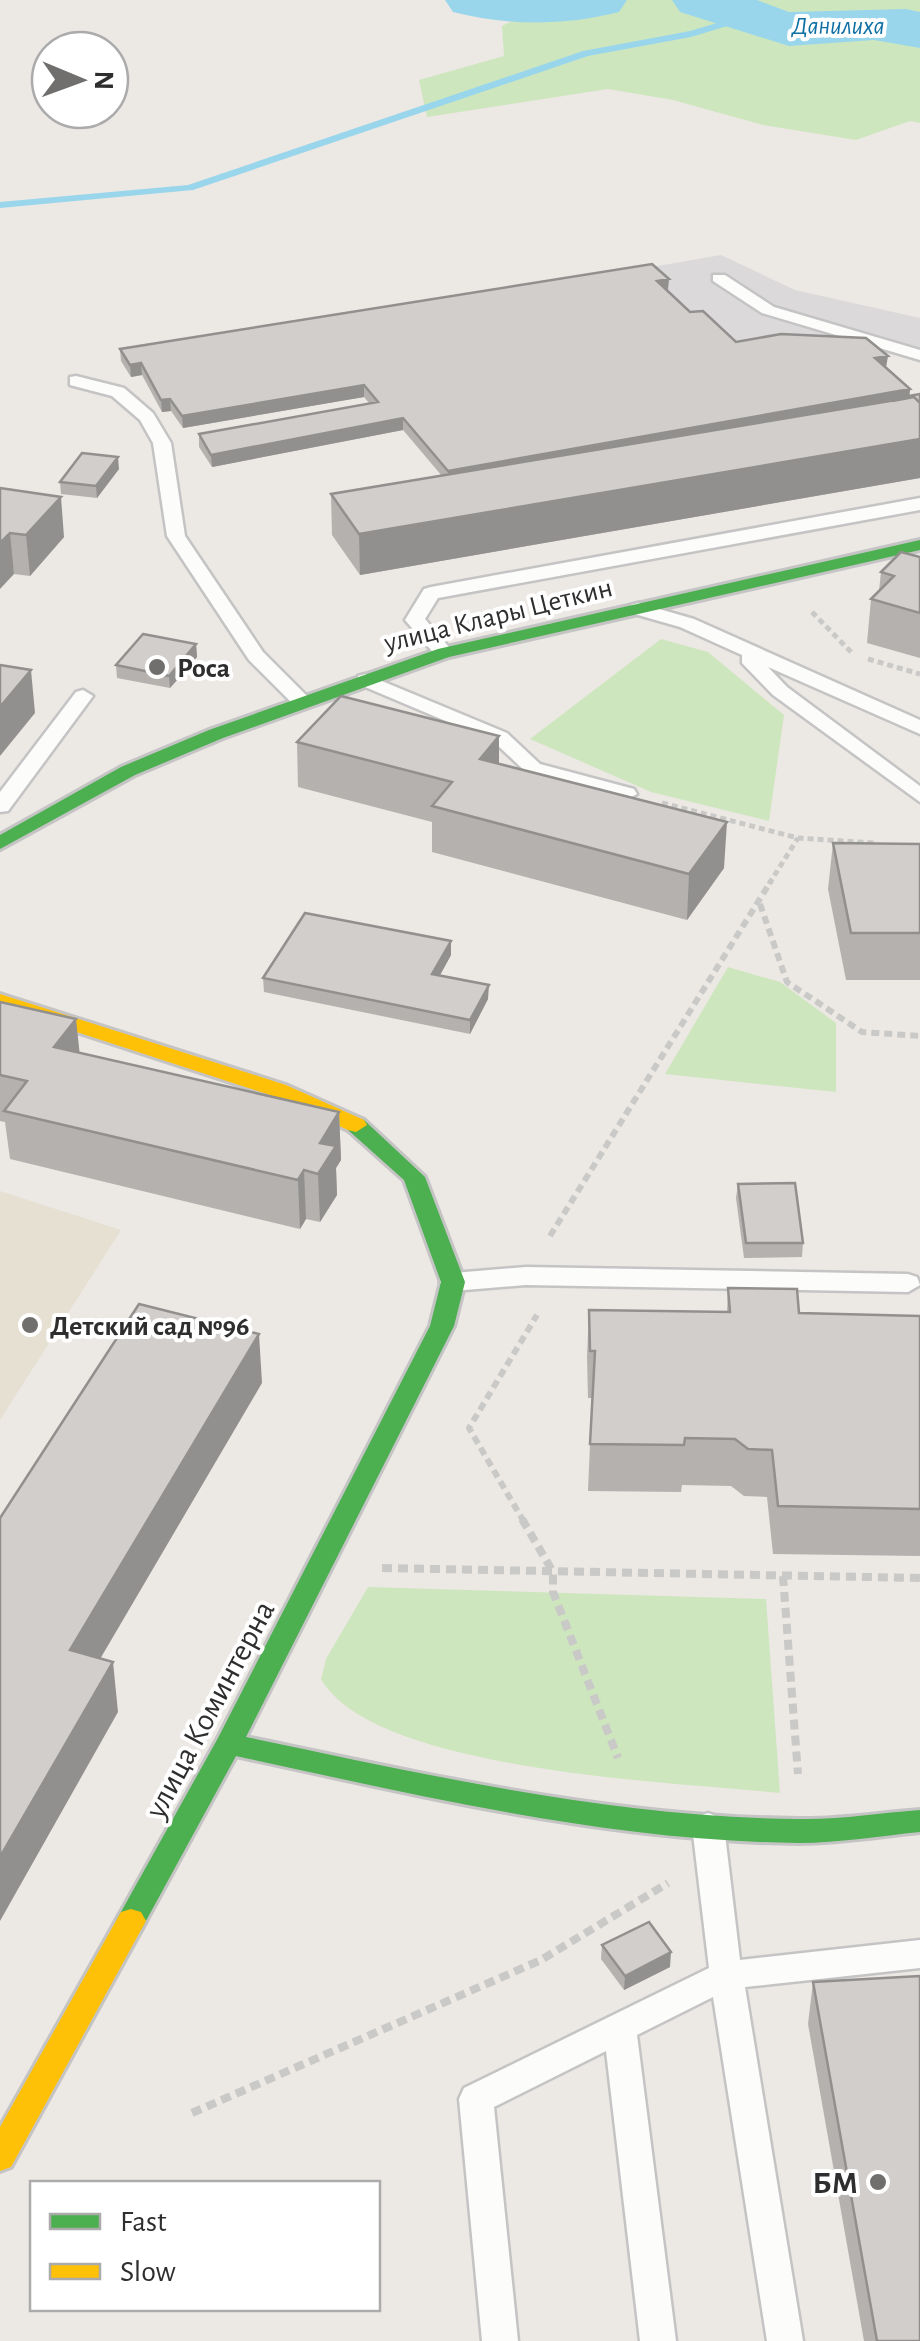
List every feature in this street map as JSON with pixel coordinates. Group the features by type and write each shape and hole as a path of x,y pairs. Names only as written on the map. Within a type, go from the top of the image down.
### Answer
{"street":[{"name":"улица Клары Цеткин","path":"0,843 128,770 444,652 920,545"},
{"path":"0,1000 278,1090 366,1130 414,1176 453,1282"},
{"name":"улица Коминтерна","path":"0,2157 229,1744 321,1567 442,1326 453,1282"},
{"path":"229,1744 709,1842 920,1821"}],"lane":[{"path":"719,278 768,310 920,356"},
{"path":"76,381 118,392 147,417 162,443 176,536 256,656 302,702"},
{"path":"444,652 415,620 432,593 920,504"},
{"path":"638,610 687,623 920,728"},
{"path":"738,648 780,692 920,796"},
{"path":"365,680 500,737 533,768 626,794"},
{"path":"0,806 82,696"},
{"path":"453,1282 526,1276 908,1283"},
{"path":"709,1842 726,1975 786,2341"},
{"path":"500,2341 476,2099 726,1975 920,1954"},
{"path":"620,2030 658,2341"}],"path":[{"path":"798,599 854,656 920,674"},
{"path":"626,794 798,838 882,843"},
{"path":"625,1777 554,1592 553,1572 469,1428 538,1315 520,1292 526,1276 627,1107 760,904 798,838"},
{"path":"760,904 788,982 862,1032 920,1036"},
{"path":"321,1567 920,1578"},
{"path":"783,1576 803,1831"},
{"path":"192,2113 541,1960 709,1842"}],"shaded area":[{"path":"721,255 795,290 920,318 920,353 736,354 689,324 646,268"},
{"name":"Детский сад №96","path":"0,1191 121,1230 0,1420"}],"green space":[{"path":"554,0 920,0 920,123 910,121 856,140 763,125 673,100 608,89 427,117 419,80 504,56 502,26"},
{"path":"661,639 708,652 784,715 769,821 651,792 530,739"},
{"path":"728,967 780,982 836,1023 836,1092 665,1074"},
{"path":"368,1587 766,1599 780,1793 532,1767 462,1753 401,1734 352,1710 321,1679 326,1659"}],"building":[{"path":"652,264 669,279 657,281 690,312 703,311 736,342 781,334 866,338 888,356 875,358 910,389 448,471 403,418 211,455 199,434 378,402 364,385 182,416 170,399 161,400 141,363 130,365 120,349"},
{"path":"920,394 920,403 914,397 891,399"},
{"path":"914,397 920,403 920,439 359,534 331,494"},
{"path":"82,453 118,457 96,486 60,482"},
{"path":"0,488 61,497 26,535 10,533 0,543"},
{"path":"901,552 920,557 920,613 871,599 894,576 881,572"},
{"path":"143,634 196,644 169,676 116,665"},
{"path":"0,665 31,670 0,707"},
{"path":"341,696 499,736 480,759 727,822 689,874 432,806 452,782 297,742"},
{"path":"833,843 920,844 920,933 851,933"},
{"path":"305,913 451,941 432,974 489,985 470,1020 263,978"},
{"path":"0,1002 76,1019 54,1047 339,1112 320,1143 336,1146 318,1174 304,1170 298,1180 4,1111 27,1081 0,1075"},
{"path":"795,1183 803,1243 746,1243 738,1184"},
{"path":"728,1288 797,1289 799,1313 920,1316 920,1509 778,1506 772,1450 748,1449 735,1439 685,1438 684,1445 590,1444 595,1351 590,1351 589,1310 730,1312"},
{"path":"139,1304 259,1334 70,1650 113,1662 0,1857 0,1518"},
{"path":"649,1922 671,1952 625,1976 602,1945"},
{"name":"БМ","path":"920,1976 920,2341 877,2341 813,1982"}],"waterway":[{"name":"Данилиха","path":"473,0 515,8 599,0"},
{"name":"Данилиха","path":"700,0 789,29 874,23 920,31"},
{"path":"0,205 189,188 586,53 691,34 744,18"}],"traffic: fast":[{"path":"0,843 128,771 216,734 444,653 920,545"},
{"path":"131,1921 229,1744 442,1326 453,1282 414,1177 356,1125"},
{"path":"229,1744 441,1788 655,1822 799,1831 920,1821"}],"traffic: slow":[{"path":"0,1000 278,1090 356,1125"},
{"path":"0,2157 131,1921"}],"place":[{"name":"Роса","path":"157,667"},
{"name":"Детский сад №96","path":"30,1325"},
{"name":"БМ","path":"878,2182"}]}
